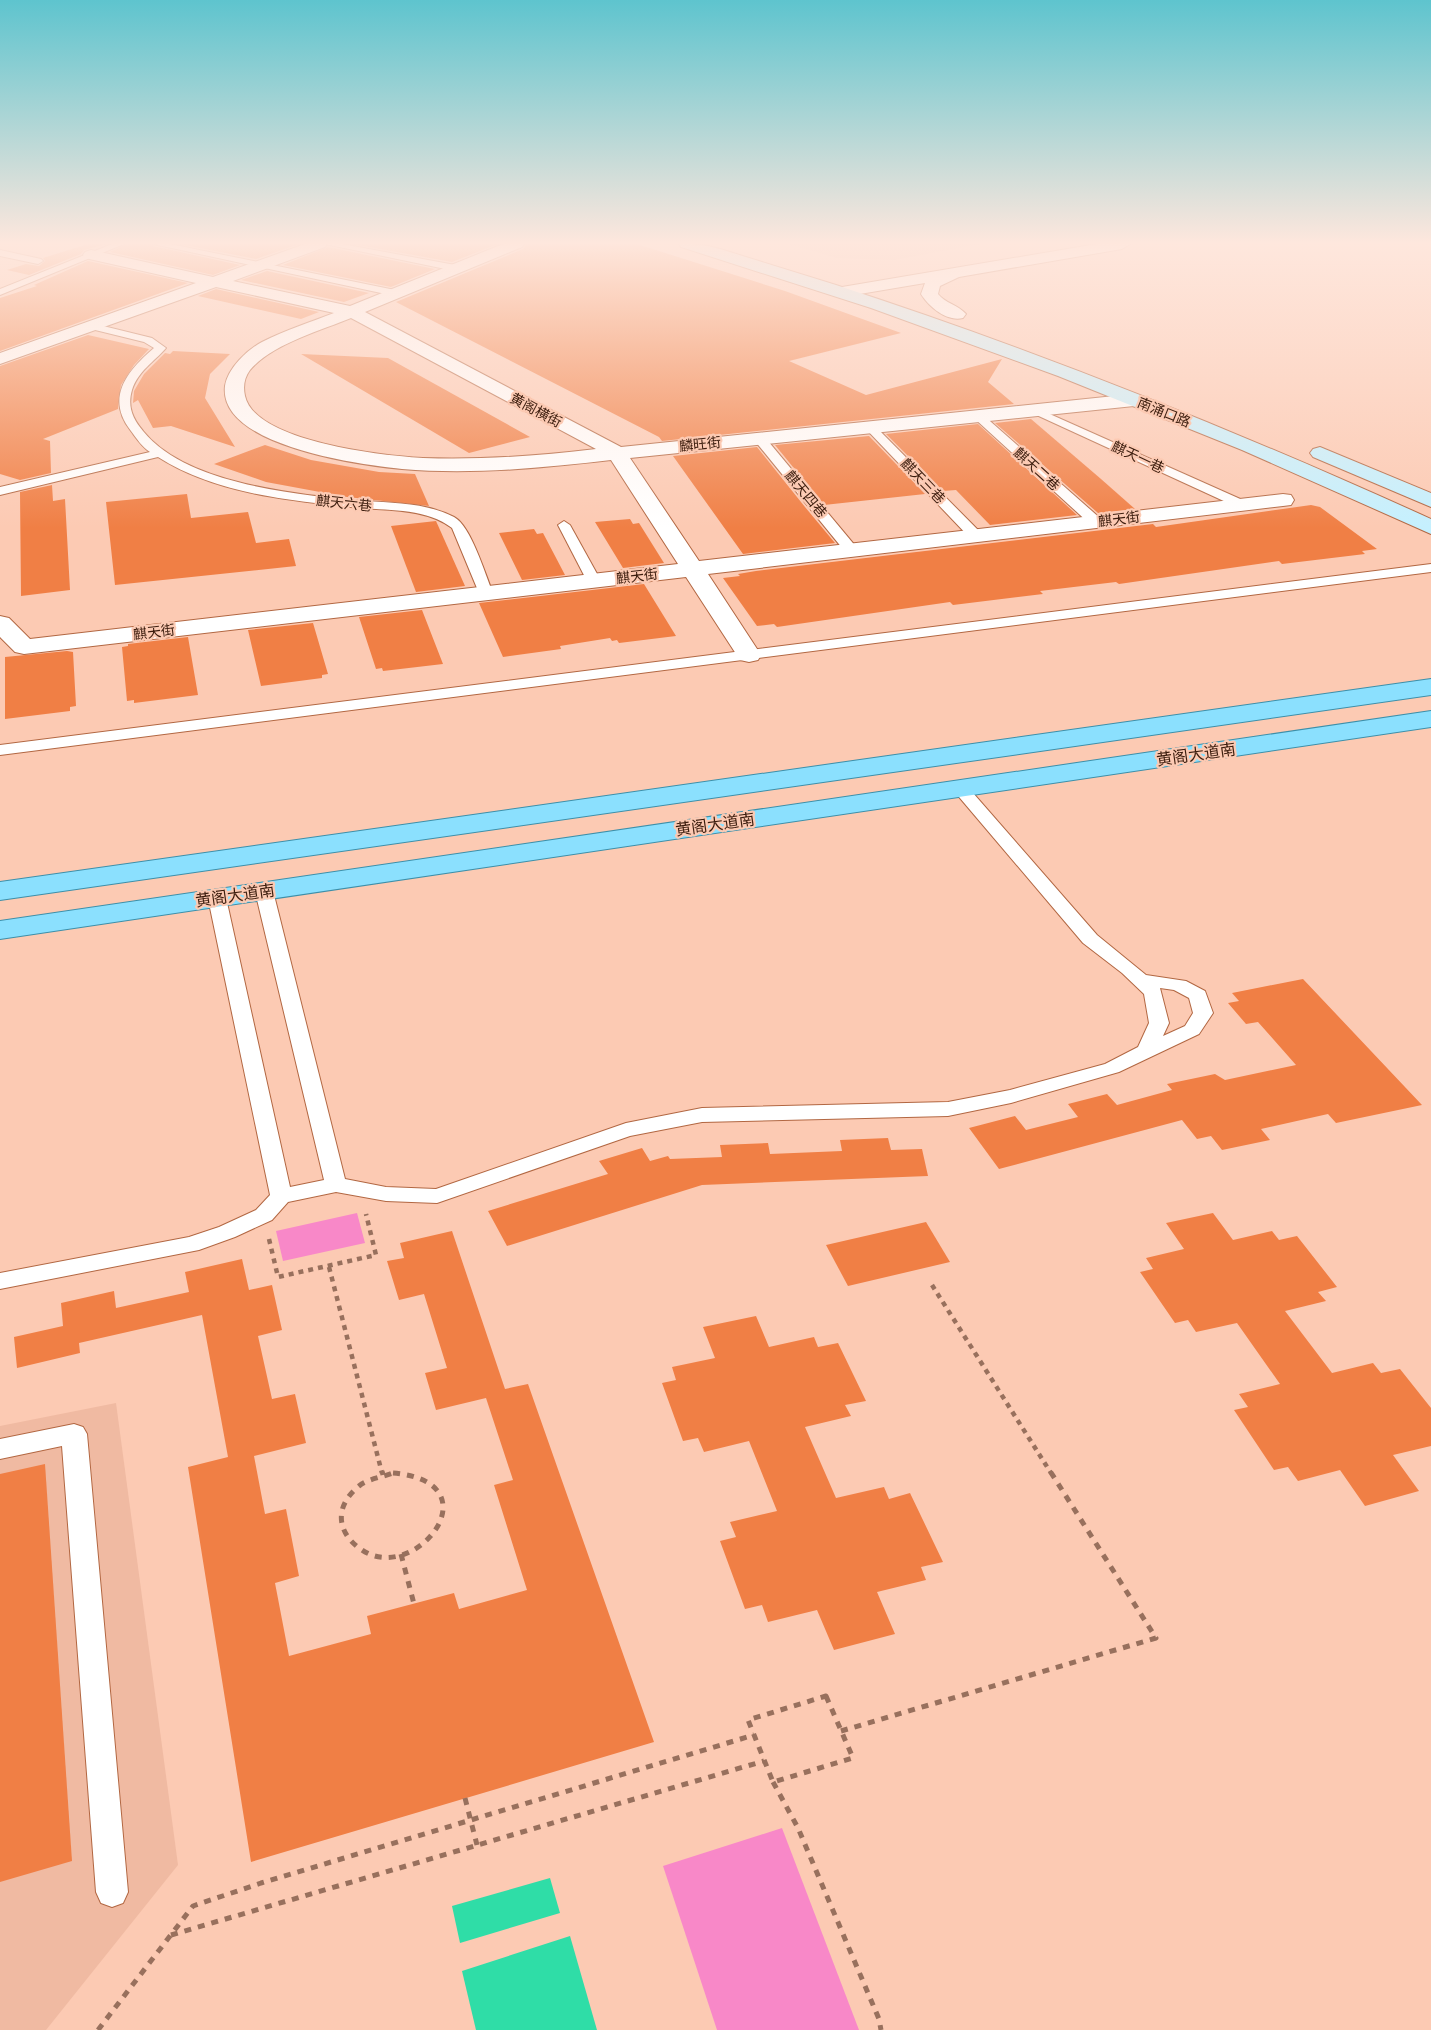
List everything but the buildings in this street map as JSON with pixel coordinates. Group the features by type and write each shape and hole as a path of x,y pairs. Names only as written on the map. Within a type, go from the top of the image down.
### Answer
{"main road":[{"name":"南涌口路","path":"976,339 1257,450 1431,527"},
{"path":"1301,445 1431,501"},
{"name":"黄阁大道南","path":"0,891 1431,687"},
{"name":"黄阁大道南","path":"0,930 1431,719"}],"street":[{"path":"0,359 56,339"},
{"name":"麟旺街","path":"285,339 268,346 249,359 237,374 233,389 237,404 249,418 270,432 298,444 335,453 422,464 510,462 616,453 1134,400"},
{"name":"黄阁横街","path":"402,339 616,453 749,654"},
{"name":"麒天街","path":"0,623 24,647 1283,500"}],"lane":[{"name":"麒天六巷","path":"143,339 161,348 134,373 127,386 124,400 125,414 143,441 160,453 210,477 278,495 351,505 424,510 439,514 458,526 486,593"},
{"name":"麒天一巷","path":"1034,410 1243,505"},
{"name":"麒天二巷","path":"978,416 1096,522"},
{"name":"麒天三巷","path":"870,427 976,536"},
{"name":"麒天四巷","path":"759,438 852,550"},
{"path":"0,491 160,453"},
{"path":"564,525 594,581"},
{"path":"0,750 1431,568"},
{"path":"960,789 1090,939 1153,992 1159,1023 1146,1051"},
{"path":"264,891 336,1185"},
{"path":"217,898 281,1196"},
{"path":"0,1281 191,1244 227,1232 264,1215 281,1196 336,1185 386,1194 437,1196 626,1130 702,1115 948,1108 1011,1096 1112,1068 1192,1030 1203,1013 1198,995 1179,985 1141,980"},
{"path":"0,1449 74,1434 112,1892"}],"path":[{"path":"264,1215 278,1277 376,1255 360,1189"},
{"path":"329,1267 383,1475"},
{"path":"841,1731 1156,1638 932,1285"},
{"path":"410,1474 424,1480 436,1489 443,1501 443,1515 438,1529 427,1542 412,1551 401,1554 377,1556 362,1551 350,1543 342,1532 341,1513 350,1494 362,1484 383,1475 410,1474"},
{"path":"401,1554 414,1604"},
{"path":"773,1782 853,1758 826,1696 748,1720 773,1782 798,1828 879,2019 881,2030"},
{"path":"98,2030 194,1906 261,1883 754,1735"},
{"path":"170,1936 764,1761"},
{"path":"465,1798 477,1845"}],"shaded area":[{"path":"357,1213 365,1243 283,1261 276,1231"},
{"path":"116,1403 178,1865 46,2030 0,2030 0,1426"},
{"path":"782,1828 859,2030 717,2030 663,1866"},
{"path":"550,1878 560,1913 460,1943 452,1906"},
{"path":"570,1936 597,2030 476,2030 462,1971"}]}
